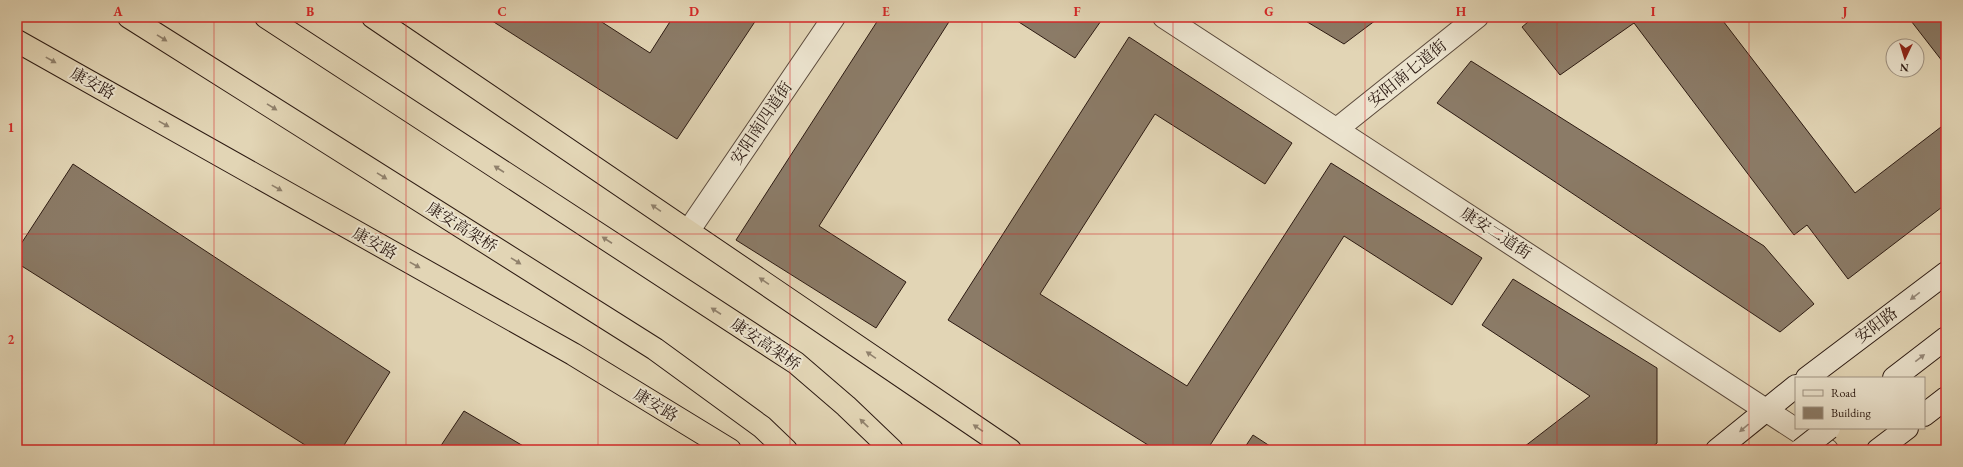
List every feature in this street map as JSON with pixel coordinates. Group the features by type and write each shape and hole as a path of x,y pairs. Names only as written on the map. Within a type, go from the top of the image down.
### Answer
{"highway":[{"name":"康安高架桥","path":"129,17 655,349 762,427 786,450"},
{"name":"康安高架桥","path":"266,17 796,363 846,406 892,450"},
{"path":"373,17 689,230 1010,450"},
{"name":"康安路","path":"17,41 566,350 716,444 730,450"}],"street":[{"name":"安阳南四道街","path":"689,230 834,17"},
{"name":"康安二道街","path":"1164,17 1828,450"},
{"name":"安阳南七道街","path":"1337,129 1477,17"},
{"name":"安阳路","path":"1808,377 1946,273"},
{"path":"1895,377 1946,338"},
{"path":"1717,450 1795,387"},
{"path":"1925,414 1946,398"},
{"path":"1801,450 1828,429"},
{"path":"1878,450 1906,429"}],"building":[{"path":"486,17 594,17 650,53 673,17 758,17 677,139"},
{"path":"880,17 952,17 819,226 906,282 876,328 736,240"},
{"path":"1011,17 1101,17 1103,18 1075,58"},
{"path":"1299,17 1380,17 1344,44"},
{"path":"1534,17 1720,17 1855,193 1941,127 1946,134 1946,204 1848,279 1807,225 1794,235 1634,23 1560,75 1522,27"},
{"path":"1908,17 1946,17 1946,66 1925,38"},
{"path":"1129,37 1292,143 1265,184 1155,114 1040,294 1187,386 1331,163 1482,258 1452,305 1344,236 1207,450 1156,450 948,320"},
{"path":"1471,61 1764,246 1814,304 1780,332 1437,103"},
{"path":"73,164 390,372 341,450 313,450 17,263 17,250"},
{"path":"1513,279 1657,368 1657,443 1648,450 1520,450 1590,396 1482,325"},
{"path":"464,411 530,450 438,450"},
{"path":"1253,435 1276,450 1243,450"}]}
